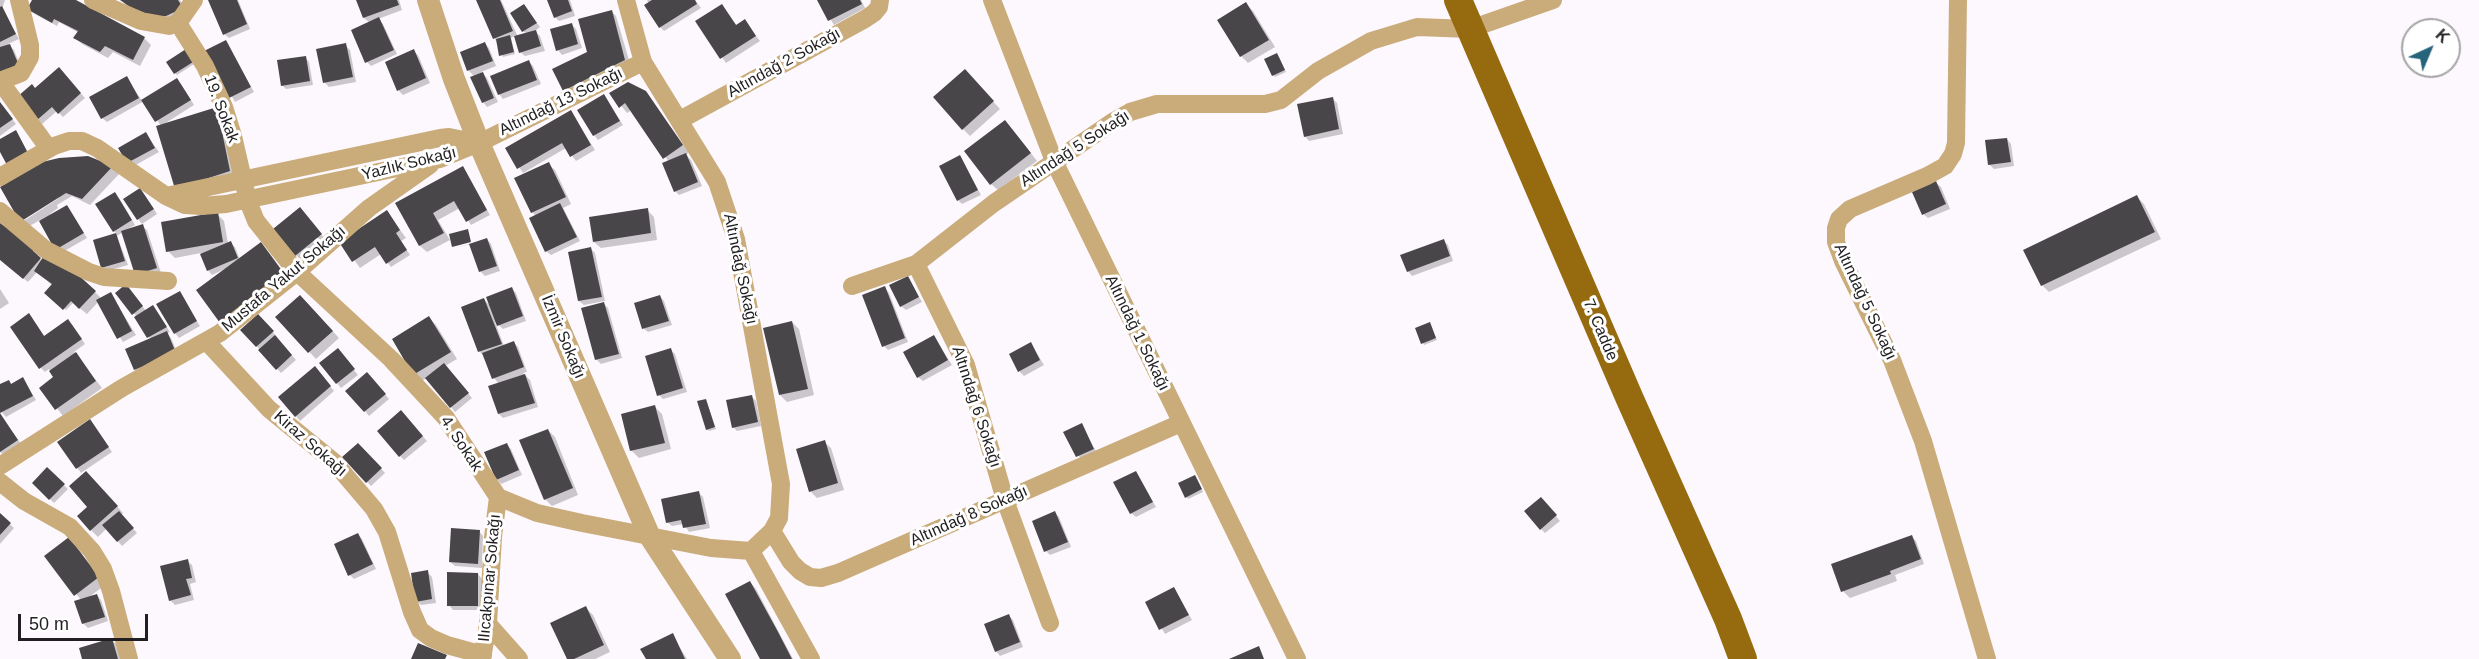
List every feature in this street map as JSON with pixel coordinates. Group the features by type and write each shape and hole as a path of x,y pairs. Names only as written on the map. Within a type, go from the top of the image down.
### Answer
{"main road":[{"name":"7. Cadde","path":"1458,0 1629,397 1728,619 1743,659"}],"street":[{"path":"19,0 30,45 30,57 21,73 0,81 49,148"},
{"path":"93,0 157,26 170,26 178,23 194,0"},
{"name":"İzmir Sokağı","path":"428,0 436,28 479,143 649,535 730,659"},
{"name":"Altındağ Sokağı","path":"626,0 643,62 717,182 736,239 779,467 781,502 779,518 772,531 752,550"},
{"name":"Altındağ 2 Sokağı","path":"680,120 865,20 879,7 880,0"},
{"name":"Altındağ 1 Sokağı","path":"992,0 1054,161 1297,659"},
{"name":"Altındağ 5 Sokağı","path":"852,286 916,264 994,202 1114,121 1143,108 1157,104 1264,104 1281,100 1318,71 1371,41 1417,27 1470,29 1553,0"},
{"name":"Altındağ 5 Sokağı","path":"1958,0 1956,143 1953,154 1945,166 1927,176 1850,209 1839,219 1836,228 1836,242 1843,261 1892,360 1923,441 1986,659"},
{"name":"19. Sokak","path":"178,23 205,66 224,107 248,201"},
{"name":"Altındağ 13 Sokağı","path":"479,143 643,62"},
{"name":"Yazlık Sokağı","path":"166,196 440,138 449,137 479,143"},
{"name":"Yazlık Sokağı","path":"0,177 49,148 69,141 82,141 97,148 166,196 186,205 201,206 248,201 440,159 479,143"},
{"name":"Mustafa Yakut Sokağı","path":"0,466 122,387 207,342 297,272 369,208 440,159"},
{"name":"4. Sokak","path":"248,201 256,221 267,238 297,272 384,352 439,411 498,497"},
{"path":"0,211 46,250 89,272 104,277 168,281"},
{"name":"Altındağ 6 Sokağı","path":"916,264 966,365 1005,500 1050,622"},
{"name":"Kiraz Sokağı","path":"207,342 269,409 334,462 374,509 387,532 420,630 447,645 482,657"},
{"name":"Altındağ 8 Sokağı","path":"772,531 790,562 810,577 821,578 838,573 1181,423"},
{"path":"0,482 24,501 70,527 92,551 103,569 111,591 129,659"},
{"path":"498,497 537,513 720,549 752,550 811,659"},
{"name":"Ilıcakpınar Sokağı","path":"482,657 488,624 493,537 498,497"},
{"path":"488,624 519,659"}],"building":[{"path":"32,0 76,0 145,37 133,60 105,46 100,52 73,38 78,31 54,19 52,23 27,9"},
{"path":"120,0 178,0 183,8 166,16 152,16"},
{"path":"208,0 237,0 247,24 223,35"},
{"path":"356,0 397,0 399,5 363,18"},
{"path":"476,0 500,0 513,31 493,39"},
{"path":"547,0 568,0 572,11 554,18"},
{"path":"652,0 695,0 697,4 659,28 644,5"},
{"path":"817,0 860,0 862,4 828,21"},
{"path":"1246,2 1269,40 1240,57 1217,20"},
{"path":"524,4 537,23 522,32 510,13"},
{"path":"722,4 736,25 745,19 756,36 720,59 695,21"},
{"path":"2,6 16,34 0,42 0,7"},
{"path":"612,10 625,60 563,91 552,69 587,52 578,19"},
{"path":"379,17 394,50 365,63 351,30"},
{"path":"572,23 578,44 556,51 550,29"},
{"path":"536,30 541,46 519,53 514,36"},
{"path":"510,35 514,52 499,56 496,39"},
{"path":"226,40 251,87 229,98 204,51"},
{"path":"485,42 493,61 467,71 460,52"},
{"path":"346,43 353,77 323,83 316,49"},
{"path":"10,44 20,68 0,75 0,47"},
{"path":"186,49 193,62 174,74 166,62"},
{"path":"414,49 426,78 397,91 385,62"},
{"path":"1277,53 1285,70 1272,76 1264,59"},
{"path":"306,56 310,81 281,86 277,60"},
{"path":"529,60 537,80 498,95 490,76"},
{"path":"59,67 81,93 58,114 52,107 37,120 17,97 32,84 35,88"},
{"path":"965,69 994,101 962,130 933,97"},
{"path":"483,72 494,98 482,103 470,77"},
{"path":"127,76 139,98 101,119 89,97"},
{"path":"177,78 191,100 155,122 141,100"},
{"path":"628,82 646,91 683,145 663,159 625,103 619,108 609,93"},
{"path":"604,94 620,121 593,136 577,110"},
{"path":"1333,97 1339,129 1304,137 1297,104"},
{"path":"0,102 13,119 0,128"},
{"path":"217,107 230,171 175,189 156,126"},
{"path":"571,110 591,145 570,157 562,143 517,169 505,148"},
{"path":"1005,120 1031,153 990,185 964,151"},
{"path":"16,130 28,153 7,165 0,152 0,139"},
{"path":"146,132 155,148 127,163 118,148"},
{"path":"2007,138 2011,162 1988,165 1985,140"},
{"path":"686,153 698,182 674,192 662,163"},
{"path":"960,155 978,190 957,201 939,166"},
{"path":"88,156 113,166 82,199 66,193 20,222 0,187 42,162"},
{"path":"549,162 566,197 531,213 514,178"},
{"path":"463,166 487,210 466,222 454,201 433,213 444,233 419,246 395,203"},
{"path":"1936,181 1946,204 1922,215 1912,192"},
{"path":"140,188 154,209 137,220 123,199"},
{"path":"115,192 132,220 113,232 95,204"},
{"path":"2137,195 2155,232 2041,286 2023,250"},
{"path":"560,203 577,237 545,252 529,218"},
{"path":"67,205 84,233 55,250 39,221"},
{"path":"300,207 322,234 295,256 273,229"},
{"path":"648,208 651,233 593,242 589,217"},
{"path":"387,210 400,230 396,233 407,250 386,264 375,247 352,262 339,242"},
{"path":"218,212 223,242 166,252 161,222"},
{"path":"0,223 36,247 33,251 41,258 23,279 0,260"},
{"path":"143,224 157,268 135,275 121,231"},
{"path":"468,229 471,242 452,247 449,234"},
{"path":"116,233 125,261 101,268 93,240"},
{"path":"487,238 497,266 479,272 469,244"},
{"path":"1444,239 1450,256 1407,272 1400,255"},
{"path":"231,241 238,258 207,271 200,254"},
{"path":"261,242 285,275 220,323 196,290"},
{"path":"591,247 602,297 578,301 568,252"},
{"path":"45,254 65,263 96,291 79,309 71,301 63,310 44,293 52,284 34,271"},
{"path":"908,276 919,297 900,307 889,285"},
{"path":"126,284 143,306 132,315 115,293"},
{"path":"885,286 905,338 882,347 862,295"},
{"path":"512,287 523,316 497,326 486,297"},
{"path":"180,291 197,321 174,334 156,304"},
{"path":"111,292 132,331 117,339 96,300"},
{"path":"300,295 333,331 308,353 275,317"},
{"path":"660,295 669,321 642,329 634,303"},
{"path":"484,298 502,344 478,352 461,307"},
{"path":"604,302 619,354 595,360 581,308"},
{"path":"153,305 167,327 147,338 134,317"},
{"path":"29,313 44,336 68,319 82,339 39,369 10,327"},
{"path":"258,314 274,331 256,347 240,330"},
{"path":"429,316 451,352 413,375 392,339"},
{"path":"792,321 808,389 779,395 763,328"},
{"path":"1430,322 1436,338 1421,344 1415,328"},
{"path":"167,331 176,353 134,370 125,349"},
{"path":"275,335 292,355 276,370 258,350"},
{"path":"934,335 948,360 917,378 903,352"},
{"path":"514,341 524,367 492,379 482,353"},
{"path":"1031,342 1040,360 1018,372 1009,354"},
{"path":"338,348 355,369 336,384 319,363"},
{"path":"671,348 683,388 657,396 645,356"},
{"path":"76,352 96,381 55,410 39,388 53,377 49,371"},
{"path":"444,363 469,393 450,408 425,378"},
{"path":"315,366 331,386 295,417 278,397"},
{"path":"367,372 386,394 364,412 345,391"},
{"path":"525,374 535,403 498,414 488,386"},
{"path":"23,377 33,396 0,413 0,384 9,380 11,384"},
{"path":"752,395 758,422 732,428 726,400"},
{"path":"706,399 715,427 706,430 697,401"},
{"path":"655,405 665,443 630,451 621,414"},
{"path":"401,410 423,436 399,457 377,431"},
{"path":"0,413 18,440 0,452"},
{"path":"90,419 109,447 76,469 57,442"},
{"path":"1082,423 1094,449 1076,457 1063,432"},
{"path":"548,429 573,488 544,500 519,440"},
{"path":"825,440 838,483 809,492 796,449"},
{"path":"358,443 382,468 366,483 342,457"},
{"path":"507,443 519,470 496,480 484,452"},
{"path":"47,467 65,484 49,500 32,483"},
{"path":"86,471 118,506 90,531 77,516 87,507 69,486"},
{"path":"1136,471 1153,502 1130,514 1113,482"},
{"path":"1195,475 1202,489 1185,498 1178,483"},
{"path":"699,491 706,524 683,528 681,520 666,523 661,499"},
{"path":"1541,497 1557,515 1540,530 1524,511"},
{"path":"119,511 134,528 117,542 102,525"},
{"path":"1055,511 1068,542 1044,552 1032,521"},
{"path":"0,513 11,523 0,535"},
{"path":"451,528 480,530 478,564 449,562"},
{"path":"358,533 373,564 348,576 334,544"},
{"path":"1912,535 1921,559 1890,571 1891,574 1841,592 1831,564"},
{"path":"69,537 99,577 74,596 44,556"},
{"path":"188,559 192,578 186,579 191,595 169,601 160,566"},
{"path":"428,570 432,599 415,602 411,573"},
{"path":"447,572 478,573 478,606 447,606"},
{"path":"750,581 792,659 760,659 725,594"},
{"path":"1174,587 1189,615 1159,630 1145,602"},
{"path":"97,594 105,617 82,624 74,601"},
{"path":"586,606 604,645 574,659 567,659 550,623"},
{"path":"1009,614 1020,642 995,652 984,624"},
{"path":"673,633 685,659 646,659 640,649"},
{"path":"112,638 118,659 82,659 79,648"},
{"path":"418,643 447,655 445,659 411,659"},
{"path":"1259,646 1264,659 1229,659"}]}
